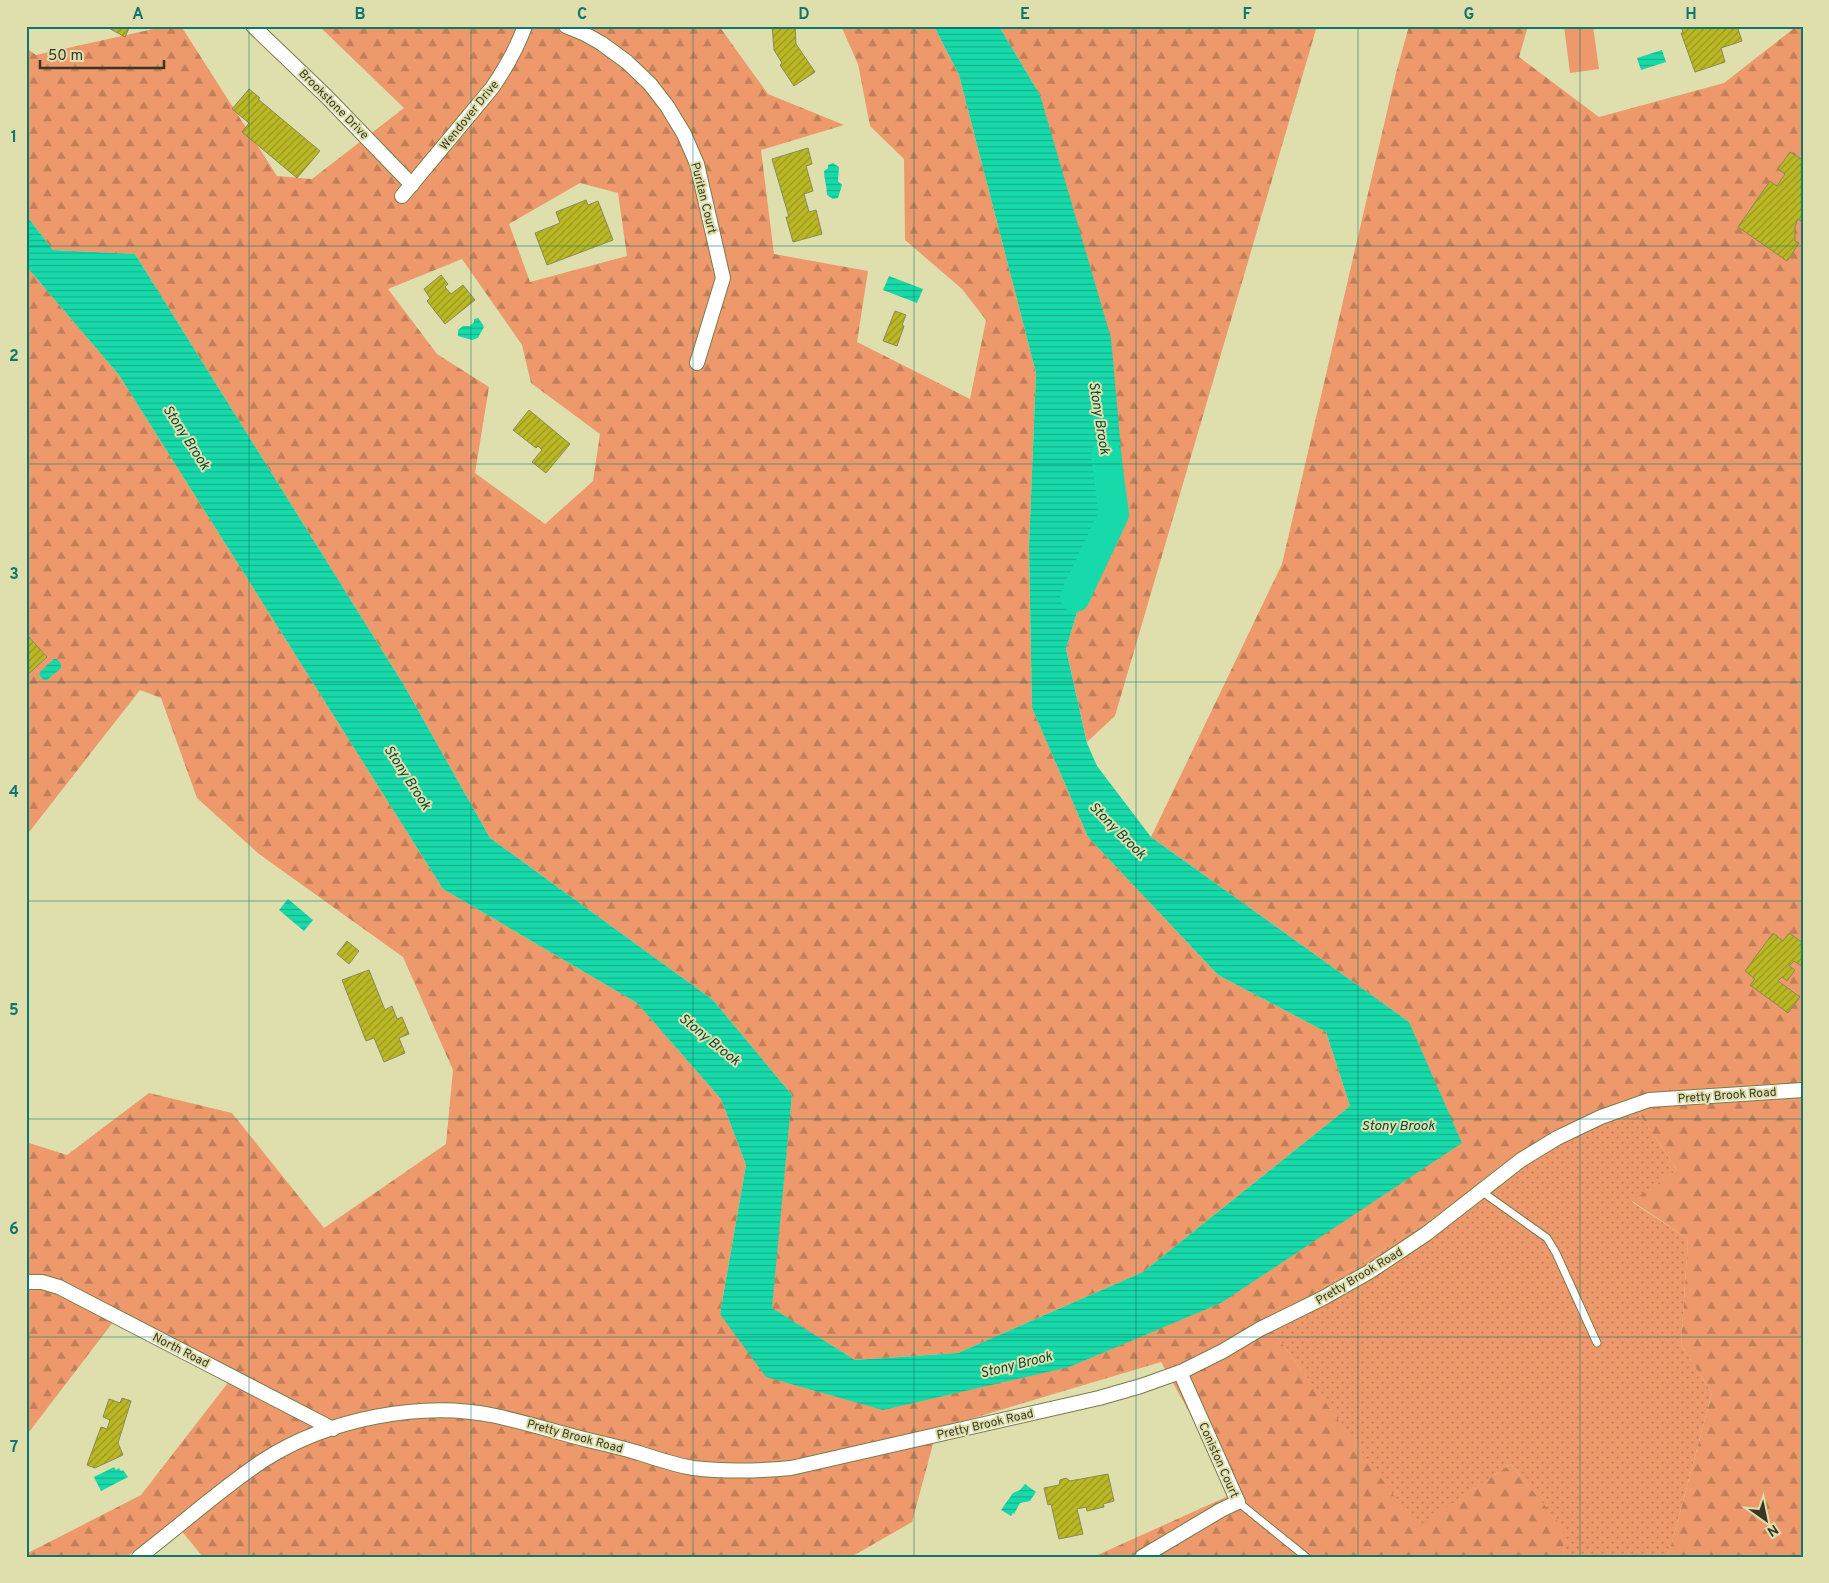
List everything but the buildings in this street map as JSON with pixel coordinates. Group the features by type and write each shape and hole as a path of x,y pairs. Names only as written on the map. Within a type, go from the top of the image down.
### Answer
{"street":[{"name":"Brookstone Drive","path":"253,26 327,97 412,185"},
{"name":"Wendover Drive","path":"402,196 496,82 520,40 525,26"},
{"name":"Puritan Court","path":"566,26 601,43 627,62 650,84 668,106 684,134 697,164 723,278 697,363"},
{"name":"Pretty Brook Road","path":"139,1557 232,1483 266,1460 302,1441 333,1428 385,1416 420,1412 460,1412 495,1416 692,1468 728,1472 791,1468 1099,1398 1180,1372 1323,1298 1369,1272 1426,1234 1521,1160 1556,1138 1602,1117 1648,1100 1803,1090"},
{"name":"North Road","path":"26,1282 42,1282 59,1286 333,1428"},
{"name":"Coniston Court","path":"1142,1557 1221,1510 1238,1502 1180,1372"}],"lane":[{"path":"1481,1190 1547,1238 1556,1253 1597,1343"},
{"path":"1238,1502 1306,1557"}],"green space":[{"path":"167,26 181,26 277,176 312,179 404,108 319,26 719,26 768,94 844,125 761,150 774,254 868,271 857,342 970,399 986,320 962,289 905,240 904,159 870,126 858,64 841,26 934,26 959,75 1036,373 1029,547 1032,708 1088,837 1218,975 1326,1032 1350,1106 1143,1272 958,1353 855,1360 771,1308 792,1095 713,1000 490,838 405,687 135,254 53,250 26,215 26,48 36,55","holes":["580,183 618,193 627,256 530,282 509,224","462,259 522,345 531,383 600,434 593,481 545,524 475,473 489,387 437,354 388,289"]},
{"path":"999,26 1317,26 1115,716 1087,742 1066,649 1122,461 1040,95"},
{"path":"1409,26 1528,26 1519,57 1599,117 1724,83 1797,26 1803,26 1803,1557 1668,1557 1712,1393 1681,1345 1688,1239 1632,1201 1677,1170 1633,1104 1599,1113 1267,1323 1417,1527 1511,1464 1563,1528 1564,1557 1093,1557 1235,1493 1161,1362 937,1429 912,1522 851,1557 203,1557 175,1523 126,1557 26,1557 26,1554 141,1495 234,1375 120,1313 26,1436 26,1142 67,1155 149,1093 232,1113 324,1228 446,1144 453,1070 403,957 259,854 197,798 161,698 140,690 26,836 26,266 119,375 443,889 637,1003 721,1099 746,1165 720,1314 883,1410 1221,1303 1409,1022 1151,837 1282,564 1396,73"},
{"path":"1564,26 1593,26 1599,69 1570,73"},
{"path":"1633,1104 1677,1170 1632,1202 1688,1239 1681,1345 1712,1393 1668,1557 1564,1557 1562,1528 1511,1464 1417,1528 1267,1323 1599,1113"}],"water":[{"name":"Stony Brook","path":"934,26 999,26 1040,95 1111,338 1122,461 1066,649 1087,743 1097,766 1151,837 1409,1022 1462,1143 1221,1303 1069,1367 883,1410 766,1377 720,1314 746,1165 721,1099 637,1003 443,889 119,375 26,266 26,215 53,250 135,254 405,687 490,838 713,1000 792,1095 772,1308 855,1360 958,1353 1143,1272 1350,1106 1326,1032 1218,975 1088,837 1032,708 1029,547 1036,373 959,75"},
{"path":"1662,50 1666,62 1641,70 1637,58"},
{"path":"833,163 839,167 838,181 842,185 838,198 833,199 827,195 824,171 828,168 828,165"},
{"path":"889,276 923,289 917,303 883,290"},
{"path":"478,318 484,328 478,338 472,340 458,336 458,330 463,326 470,326 474,319"},
{"path":"54,659 57,659 61,664 61,668 47,680 44,680 39,675 40,672"},
{"path":"288,899 313,920 304,931 279,910"},
{"path":"114,1467 116,1470 119,1468 121,1471 123,1470 128,1477 101,1491 94,1477"},
{"path":"1025,1484 1036,1492 1030,1501 1020,1503 1011,1516 1001,1510 1013,1493 1020,1490"}],"waterway":[{"name":"Stony Brook","path":"1075,597 1114,514 1106,455"}]}
